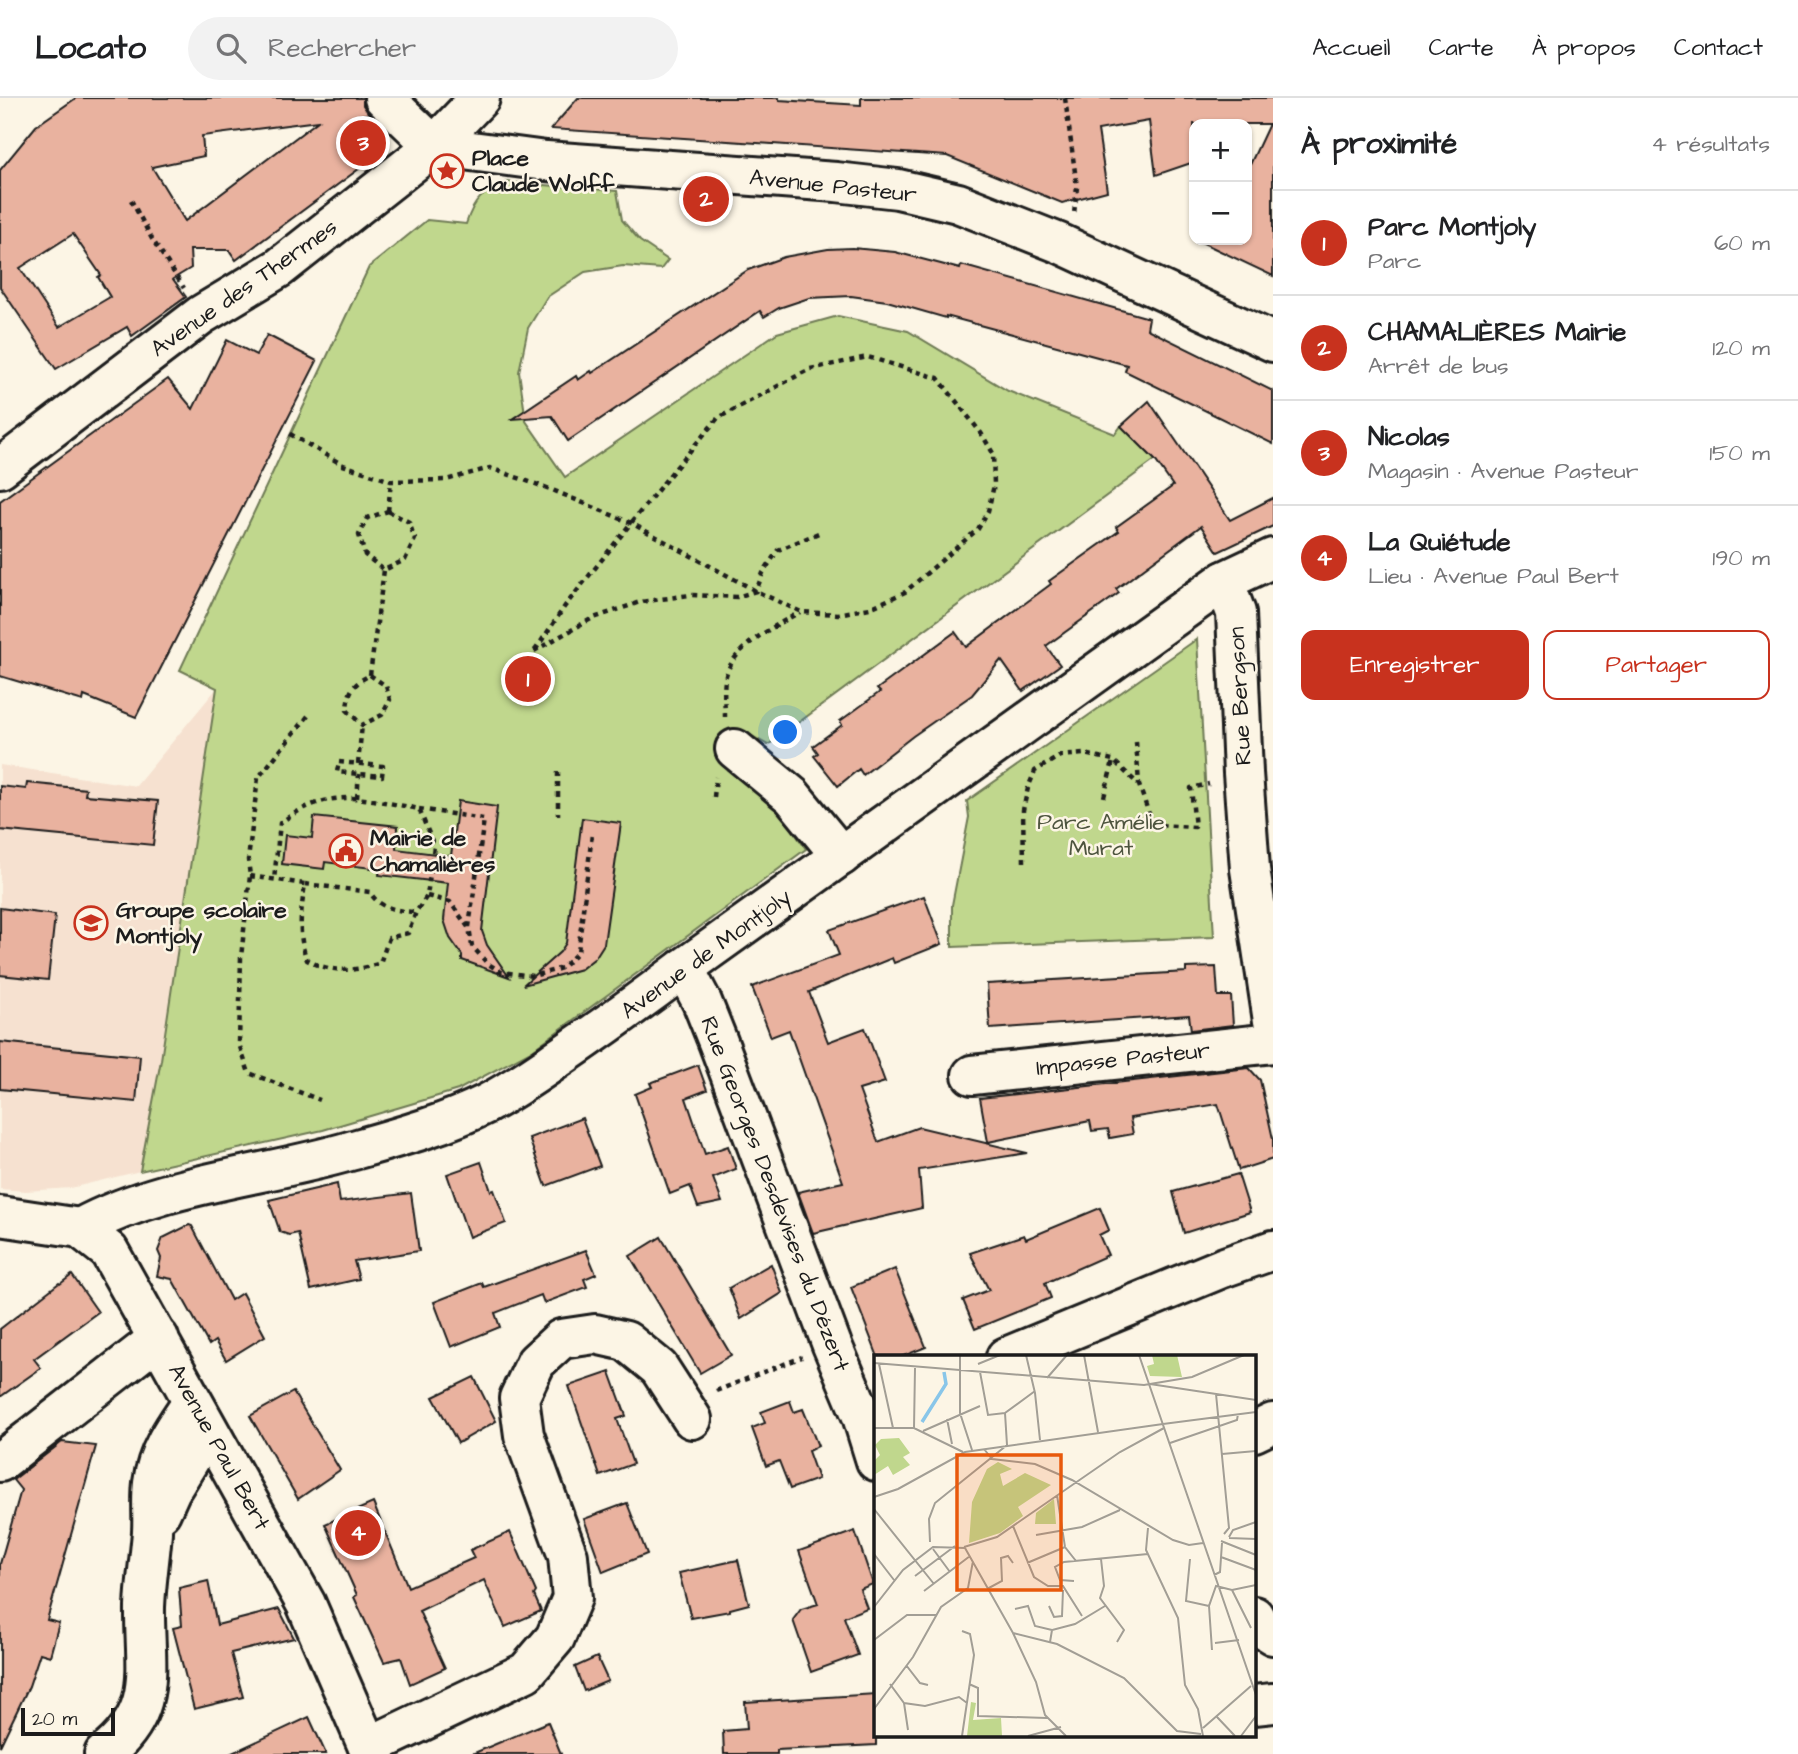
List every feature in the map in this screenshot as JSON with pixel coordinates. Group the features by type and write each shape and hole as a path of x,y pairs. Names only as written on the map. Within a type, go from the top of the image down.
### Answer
{"street":[{"path":"384,98 434,145"},
{"name":"Avenue des Thermes","path":"0,468 201,315 279,268 434,145 480,98"},
{"name":"Avenue Pasteur","path":"434,145 546,161 836,182 898,189 958,203 1059,243 1273,342"},
{"name":"Avenue de Montjoly","path":"80,1228 110,1212 148,1200 340,1154 445,1121 486,1104 633,1007 1224,581 1273,558"},
{"name":"Rue Bergson","path":"1224,581 1236,613 1250,869 1273,1021"},
{"path":"730,737 792,796 841,856"},
{"name":"Rue Georges Desdevises du Dézert","path":"684,968 702,1002 718,1042 832,1345 869,1413 874,1447"},
{"name":"Impasse Pasteur","path":"972,1075 1273,1043"},
{"name":"Avenue Paul Bert","path":"0,1216 80,1228 109,1251 306,1604 370,1751"},
{"path":"1011,1355 1222,1268 1273,1250"},
{"path":"370,1751 526,1672 555,1638 572,1598 568,1556 524,1435 519,1398 536,1362 561,1339 595,1334 626,1342 659,1368 688,1412"},
{"path":"0,1462 159,1338"},
{"path":"104,1754 120,1741 132,1726 146,1688 148,1670 145,1609 152,1533 153,1482 165,1441 200,1416"},
{"path":"1255,1432 1273,1423"},
{"path":"1255,1618 1260,1627 1273,1635"},
{"path":"1255,1705 1273,1703"}],"path":[{"path":"1059,243 1073,221 1077,200 1065,98"},
{"path":"131,200 152,239 201,315"},
{"path":"290,433 343,465 391,481 446,480 490,468 550,489 631,523 756,591 801,612 838,614 870,608 905,592 978,529 988,511 994,485 993,453 981,433 938,378 868,357 810,369 718,418 631,523 565,606 534,652 591,619 640,602 690,595 737,597 756,591"},
{"path":"388,511 391,481"},
{"path":"388,511 409,522 415,540 405,560 384,570 365,555 359,535 367,518 388,511"},
{"path":"756,591 763,573 778,550 821,532"},
{"path":"370,675 384,570"},
{"path":"730,737 724,688 730,664 767,630 801,612"},
{"path":"362,725 382,715 390,700 386,686 370,675"},
{"path":"362,725 347,710 348,695 355,682 370,675"},
{"path":"308,716 258,778 248,860 250,876 241,957 239,1044 249,1073 320,1100"},
{"path":"358,764 362,725"},
{"path":"1136,743 1139,785 1150,817 1157,825 1195,827 1191,788 1243,773"},
{"path":"1024,862 1023,810 1035,771 1060,756 1084,754 1113,760 1139,785"},
{"path":"1104,797 1113,760"},
{"path":"339,762 358,764 383,766 382,776 337,772 339,762"},
{"path":"558,772 558,815"},
{"path":"357,798 359,774"},
{"path":"274,880 280,823 313,803 336,797 357,798 484,819 469,927 472,946 486,963 501,972 533,976 562,968 578,952 592,834"},
{"path":"305,884 299,925 306,960 318,966 341,971 361,970 380,963 389,938 408,933 416,912 427,896 434,846 419,809"},
{"path":"250,876 370,892 374,899 386,906 400,911 416,912"},
{"path":"427,896 450,902 469,927"},
{"path":"688,1412 832,1345"}],"shaded area":[{"name":"Groupe scolaire Montjoly","path":"217,688 161,1060 140,1171 71,1188 26,1191 0,1189 0,765 136,786"}],"green space":[{"path":"507,182 617,191 622,220 640,241 668,260 661,269 623,266 585,272 547,297 528,328 519,372 526,421 565,477 777,333 838,316 908,331 1008,391 1115,434 1121,426 1155,460 768,745 743,731 727,766 771,799 806,849 531,1051 458,1090 323,1130 140,1171 161,1060 217,688 180,670 369,267 427,220 466,224 480,197"},
{"name":"Parc Amélie Murat","path":"1197,639 1214,937 952,947 952,905 969,817 967,801"}],"building":[{"path":"76,98 363,98 363,105 369,114 361,115 377,129 375,157 236,260 229,250 190,250 191,268 173,279 186,297 132,336 127,327 56,369 0,287 0,170 36,126","holes":["318,121 185,221 152,167 204,156 202,136","73,234 101,275 98,277 110,297 59,327 20,268"]},
{"path":"578,98 779,98 861,105 861,98 1273,98 1273,276 1208,245 1252,245 1252,160 1269,124 1252,124 1252,119 1189,119 1189,164 1156,175 1149,121 1098,130 1107,191 1062,203 947,156 551,129"},
{"path":"828,249 895,252 960,269 961,265 1149,318 1147,329 1273,391 1273,444 1125,371 1127,365 887,301 851,296 809,298 779,308 764,317 760,311 568,441 552,416 512,419 576,376 578,380 591,371 592,373 748,270 784,257"},
{"path":"267,335 317,361 136,717 84,696 83,701 0,676 0,501 168,379 193,409 227,340 256,355"},
{"path":"1149,401 1230,520 1273,498 1273,526 1218,552 1201,526 1116,589 1119,593 1046,646 1060,665 1023,691 1001,660 972,695 863,775 859,769 838,786 814,756 818,753 813,746 842,725 840,721 880,692 877,689 955,632 966,647 1051,584 1049,581 1119,531 1116,527 1173,486 1155,460 1121,426"},
{"path":"27,783 86,789 85,795 158,801 153,845 0,830 0,786 26,789"},
{"path":"458,801 497,807 482,931 487,945 509,977 462,960 444,920 448,883 379,875 380,869 325,862 324,869 282,864 285,835 312,838 314,817 398,826 396,849 451,856"},
{"path":"582,818 621,823 604,944 595,958 581,969 523,985 560,952 566,943"},
{"path":"924,896 942,944 894,963 892,958 809,992 828,1042 865,1028 885,1082 859,1090 878,1142 919,1127 1027,1153 919,1170 922,1208 813,1233 798,1192 843,1182 789,1030 771,1037 752,987 839,955 829,930"},
{"path":"0,908 55,915 48,980 0,975"},
{"path":"1216,967 1218,996 1231,996 1233,1025 1191,1030 1189,1015 990,1029 987,984 1186,972 1186,968"},
{"path":"0,1042 140,1056 136,1102 0,1089"},
{"path":"698,1065 707,1090 686,1098 705,1154 728,1146 736,1169 713,1178 722,1202 698,1207 690,1186 670,1194 635,1094 652,1087 650,1083"},
{"path":"1249,1068 1260,1080 1273,1139 1273,1159 1239,1170 1218,1104 1130,1118 1133,1134 1110,1138 1108,1129 1092,1131 1090,1121 988,1142 980,1098"},
{"path":"582,1118 600,1166 546,1186 529,1138"},
{"path":"481,1162 506,1223 469,1237 447,1174"},
{"path":"1238,1174 1250,1212 1184,1233 1173,1192"},
{"path":"337,1184 340,1202 411,1193 419,1251 354,1261 359,1279 311,1290 298,1233 289,1235 280,1232 269,1200"},
{"path":"1100,1208 1109,1230 1099,1235 1108,1255 1045,1283 1051,1298 975,1329 963,1300 989,1290 970,1253 1024,1235 1026,1239"},
{"path":"192,1226 231,1300 242,1293 265,1336 226,1360 215,1341 209,1345 172,1279 157,1276 161,1258 158,1251 163,1238"},
{"path":"661,1237 731,1355 700,1373 630,1256"},
{"path":"586,1250 596,1274 584,1279 587,1287 544,1303 541,1295 495,1313 500,1327 451,1347 434,1302 482,1283 484,1287"},
{"path":"771,1264 782,1293 741,1319 729,1288"},
{"path":"895,1269 926,1347 906,1355 877,1355 851,1287"},
{"path":"72,1275 98,1312 34,1359 41,1368 0,1397 0,1329"},
{"path":"610,1372 626,1416 617,1419 633,1464 600,1476 569,1386"},
{"path":"474,1377 496,1421 458,1443 433,1397"},
{"path":"293,1392 340,1470 298,1499 250,1416"},
{"path":"790,1401 794,1412 803,1409 818,1446 808,1451 818,1479 790,1489 779,1461 766,1466 752,1428 765,1423 761,1412"},
{"path":"62,1442 96,1446 47,1620 59,1623 50,1656 40,1653 29,1686 0,1746 0,1564 21,1490 13,1480"},
{"path":"373,1503 408,1587 474,1558 470,1550 510,1532 536,1592 534,1595 541,1611 505,1627 484,1580 419,1611 445,1668 410,1684 401,1658 384,1662 325,1524"},
{"path":"627,1503 647,1554 603,1572 584,1519"},
{"path":"855,1531 873,1584 860,1589 867,1608 844,1617 858,1655 811,1672 793,1620 801,1609 818,1604 799,1551"},
{"path":"738,1560 749,1604 730,1611 691,1618 679,1573"},
{"path":"208,1581 217,1625 279,1609 294,1638 231,1653 243,1697 194,1709 173,1628 182,1626 179,1588"},
{"path":"597,1657 608,1681 584,1691 575,1667"},
{"path":"874,1694 876,1745 777,1750 777,1754 724,1754 723,1731 747,1729 745,1702"},
{"path":"309,1717 326,1754 230,1754"},
{"path":"548,1722 561,1754 472,1754"}],"place":[{"name":"Nicolas","path":"363,143"},
{"name":"Place Claude Wolff","path":"447,171"},
{"name":"CHAMALIÈRES Mairie","path":"706,199"},
{"name":"Parc Montjoly","path":"528,679"},
{"name":"Mairie de Chamalières","path":"346,851"},
{"name":"Groupe scolaire Montjoly","path":"91,923"},
{"name":"La Quiétude","path":"358,1533"}]}
